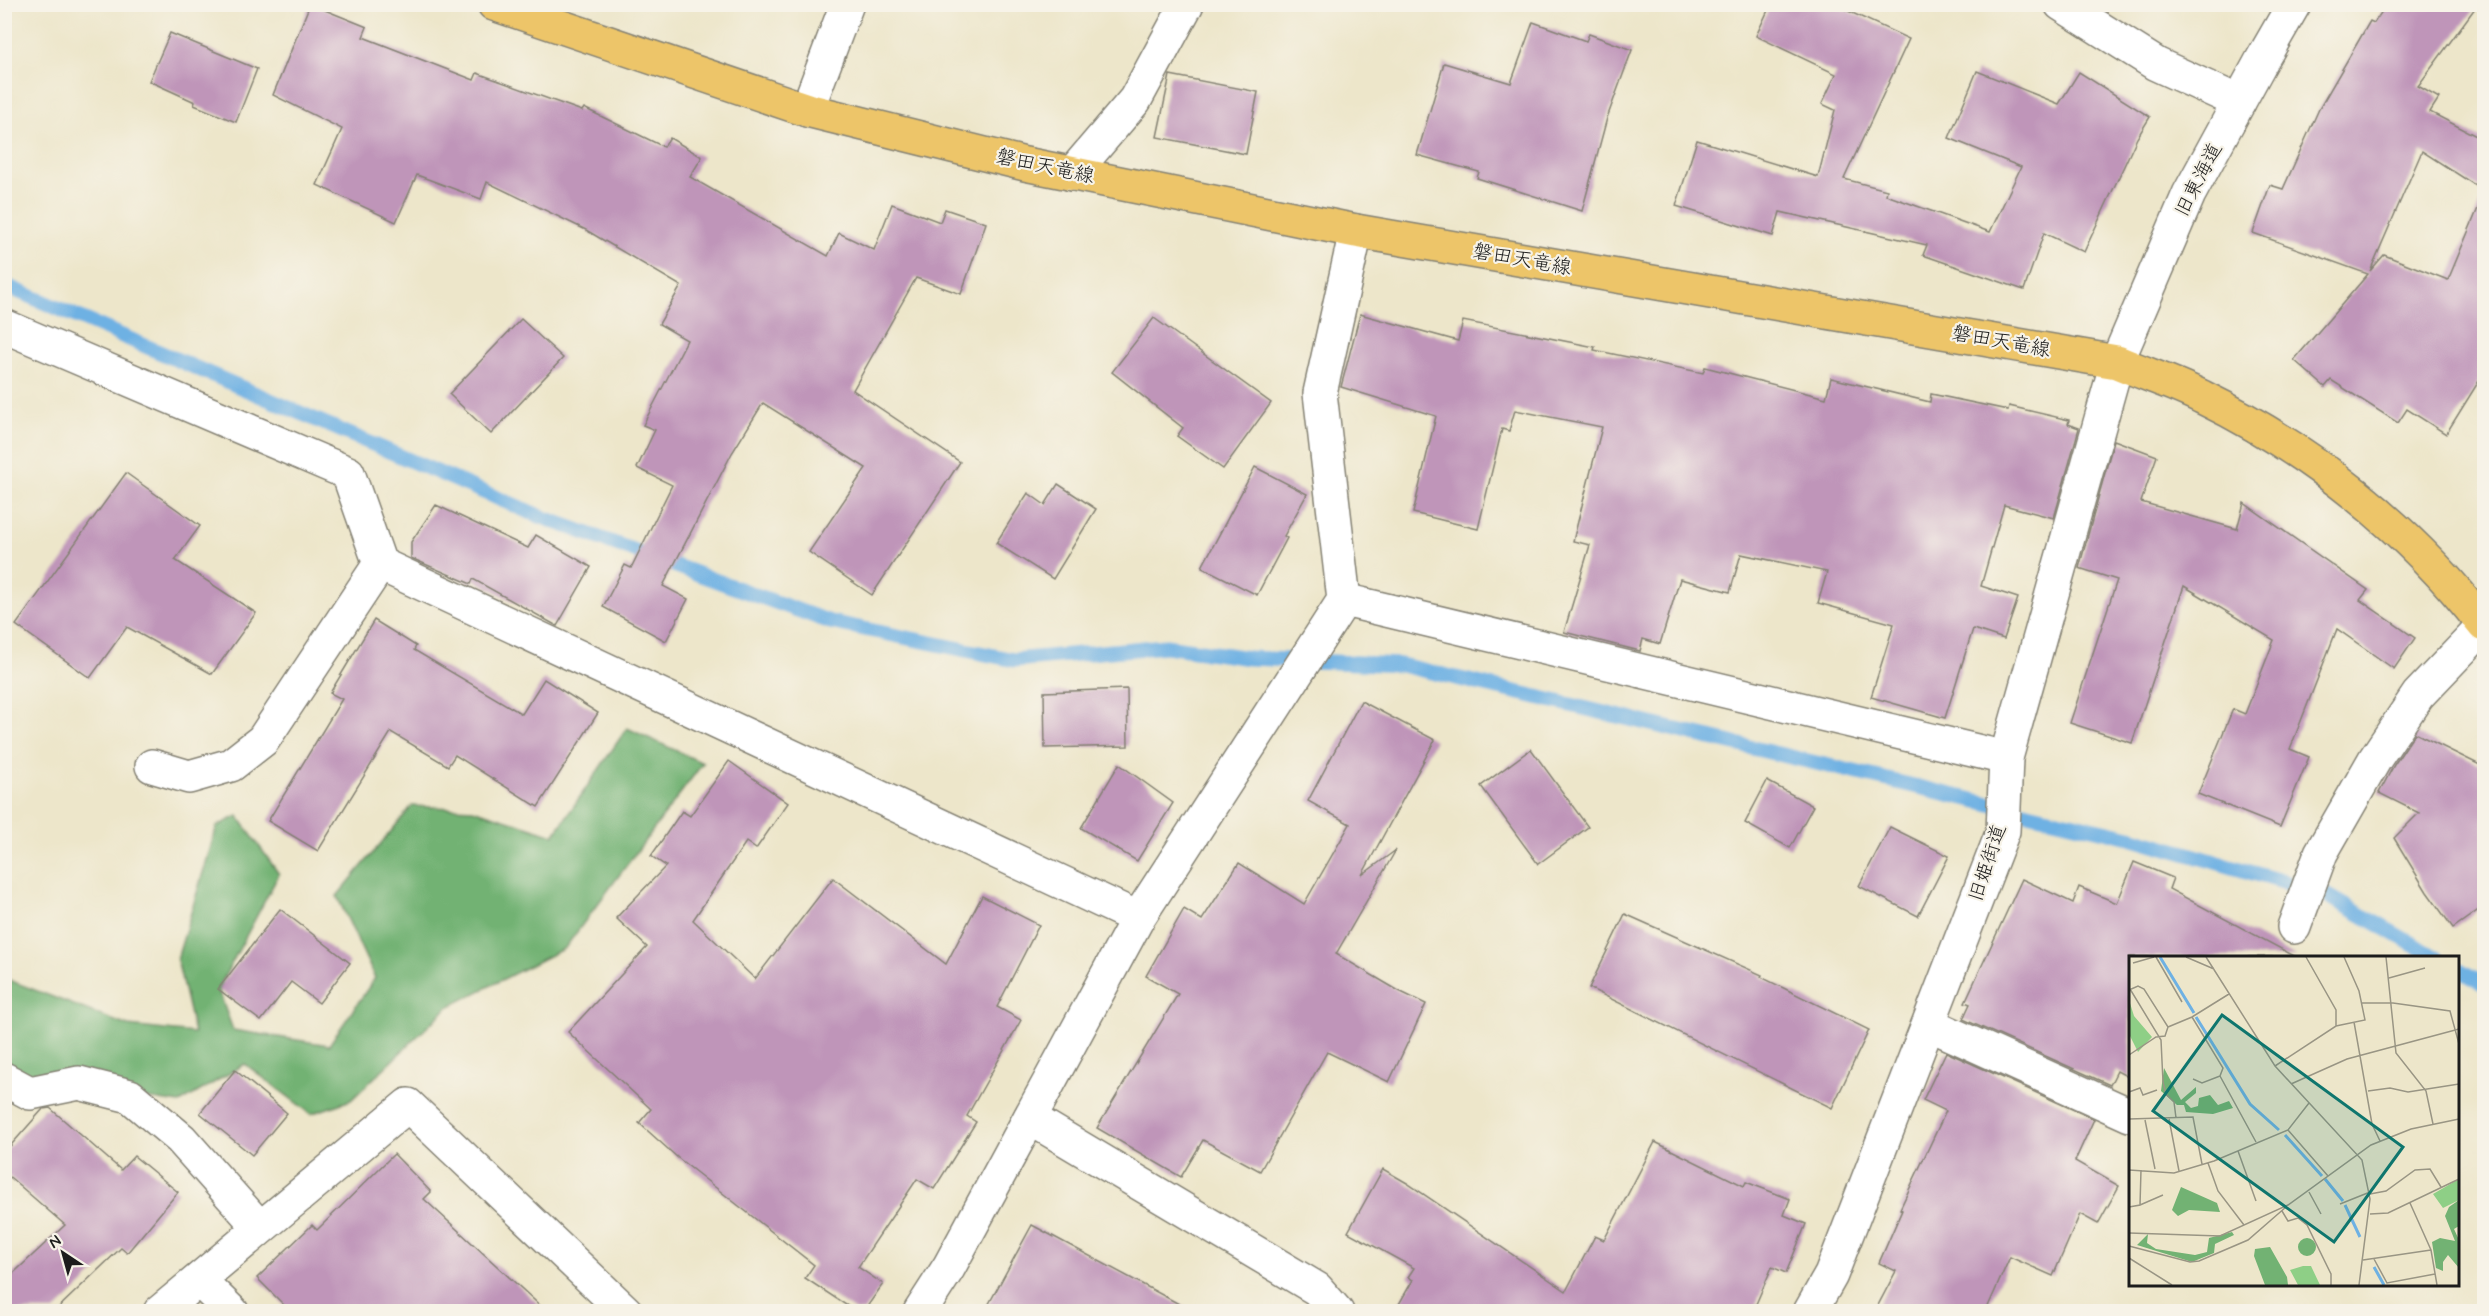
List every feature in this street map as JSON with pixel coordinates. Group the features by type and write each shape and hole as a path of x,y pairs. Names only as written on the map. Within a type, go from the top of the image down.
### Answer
{"main road":[{"name":"磐田天竜線","path":"494,4 807,110 1025,164 1356,231 2117,362 2202,396 2279,440 2345,486 2406,536 2460,593 2484,626"}],"street":[{"path":"807,110 847,4"},
{"path":"1072,174 1135,100 1187,4"},
{"path":"2061,4 2156,64 2239,102"},
{"name":"旧東海道","path":"2117,362 2189,194 2294,4"},
{"path":"920,1311 949,1267 1138,918 1344,600 1320,393 1356,231"},
{"path":"4,326 348,473 381,564 1138,918"},
{"name":"旧姫街道","path":"1810,1311 1831,1275 2004,831 2006,758 2117,362"},
{"path":"152,766 189,777 231,765 263,740 381,564"},
{"path":"1344,600 2006,758"},
{"path":"2294,927 2321,853 2375,759 2418,695 2484,626"},
{"path":"1929,1023 2129,1115"},
{"path":"4,1079 30,1093 79,1083 130,1096 181,1139 260,1228"},
{"path":"160,1311 408,1105 626,1311"},
{"path":"1030,1118 1317,1289 1337,1311"},
{"path":"1828,1311 1831,1275"},
{"path":"199,1280 232,1311"}],"green space":[{"path":"627,728 703,763 565,948 448,1007 351,1100 311,1114 245,1064 180,1103 130,1096 5,1091 4,978 128,1026 194,1033 177,959 217,826 238,816 279,874 218,989 233,1030 329,1045 375,978 337,896 412,806 473,809 554,835"}],"building":[{"path":"310,4 367,27 363,37 474,80 477,73 582,111 584,108 664,147 670,138 702,157 690,177 828,256 839,233 874,250 892,204 940,222 945,209 986,223 961,294 916,278 853,390 960,462 872,595 809,552 866,468 763,403 732,453 663,586 688,599 666,641 603,607 625,565 631,568 672,485 637,468 655,430 643,425 687,340 659,324 681,286 586,230 487,182 481,199 417,175 396,222 317,185 342,129 273,95"},
{"path":"1771,4 1833,4 1909,39 1844,179 1887,190 1886,195 1990,232 2021,167 1949,138 1977,71 2059,104 2079,72 2150,117 2137,138 2084,252 2044,233 2024,290 1923,255 1927,245 1780,212 1773,236 1676,206 1697,140 1818,177 1835,110 1822,104 1836,74 1756,36"},
{"path":"2387,4 2478,4 2418,86 2439,98 2430,112 2484,140 2484,191 2422,151 2370,271 2384,255 2448,280 2484,194 2484,373 2446,434 2407,409 2398,423 2331,380 2325,387 2294,360 2368,274 2253,233 2270,185 2283,189 2319,109 2370,21 2374,23"},
{"path":"1533,22 1586,41 1589,34 1632,50 1607,118 1582,211 1477,178 1479,172 1417,155 1444,63 1511,83"},
{"path":"170,33 257,69 236,122 194,105 195,102 149,81"},
{"path":"1170,75 1258,92 1246,154 1157,137"},
{"path":"1360,314 1458,341 1463,321 1595,347 1594,350 1703,373 1705,367 1826,398 1831,378 1930,402 1931,394 2008,410 2009,406 2069,420 2068,424 2079,428 2054,518 2004,505 1981,586 2018,598 2004,639 1973,629 1945,718 1871,697 1894,624 1818,603 1827,572 1741,554 1730,592 1680,579 1660,644 1643,639 1640,651 1564,632 1590,545 1573,541 1602,427 1515,410 1509,431 1502,429 1478,529 1413,513 1436,416 1341,387"},
{"path":"1154,318 1271,403 1223,469 1177,436 1183,428 1112,372"},
{"path":"521,319 563,358 491,434 449,394"},
{"path":"2114,440 2157,456 2141,502 2237,529 2244,503 2368,590 2360,600 2415,638 2394,669 2337,629 2290,749 2309,757 2280,827 2198,794 2233,709 2245,714 2274,640 2184,586 2132,743 2070,723 2117,580 2079,568"},
{"path":"1255,467 1307,494 1284,536 1287,538 1257,595 1202,567"},
{"path":"126,473 200,526 175,560 256,613 212,674 127,627 90,678 16,625"},
{"path":"1058,484 1096,509 1053,579 996,543 1028,493 1045,505"},
{"path":"436,505 528,548 536,535 591,567 557,626 473,579 471,584 411,558 411,542"},
{"path":"374,620 416,646 414,650 522,714 544,679 598,713 538,807 455,755 448,766 391,732 318,851 268,821 342,699 330,693"},
{"path":"1127,689 1128,746 1045,748 1044,692"},
{"path":"1361,701 1435,740 1362,875 1396,850 1336,954 1426,1004 1389,1082 1327,1052 1260,1171 1203,1140 1181,1177 1097,1128 1178,994 1146,976 1184,909 1202,920 1239,863 1304,904 1350,824 1308,801"},
{"path":"2415,733 2484,767 2484,906 2453,928 2427,892 2394,838 2419,813 2379,793"},
{"path":"1531,749 1588,827 1538,864 1481,786"},
{"path":"729,761 788,803 756,849 746,842 693,920 755,979 833,878 946,964 982,896 1039,925 997,1007 1021,1020 967,1116 976,1122 934,1189 917,1179 858,1267 883,1284 864,1311 855,1311 805,1278 814,1265 678,1158 639,1123 651,1109 568,1032 647,947 616,918 666,866 651,856 682,811 690,816"},
{"path":"1119,764 1173,803 1137,861 1081,828"},
{"path":"1767,781 1813,806 1790,848 1745,823"},
{"path":"1890,827 1949,856 1918,916 1859,886"},
{"path":"2134,862 2173,878 2169,889 2294,956 2129,956 2129,1077 2117,1071 2110,1085 1963,1019 1970,1004 1965,1002 2022,879 2073,903 2079,887 2117,903"},
{"path":"280,909 350,963 319,1003 291,982 261,1021 218,989"},
{"path":"1625,914 1762,975 1761,977 1869,1030 1832,1108 1589,988"},
{"path":"1946,1052 2094,1119 2075,1161 2119,1186 2098,1224 2080,1214 2053,1276 2010,1257 1986,1311 1875,1311 1896,1271 1879,1263 1902,1210 1900,1209 1946,1111 1923,1100"},
{"path":"235,1070 287,1113 252,1155 200,1113"},
{"path":"50,1108 121,1170 134,1156 178,1192 127,1253 121,1248 55,1311 4,1311 4,1282 65,1225 4,1172 4,1153 43,1109"},
{"path":"1655,1142 1744,1186 1746,1182 1790,1199 1784,1215 1806,1224 1786,1273 1772,1267 1753,1311 1395,1311 1413,1280 1408,1277 1414,1268 1348,1232 1383,1169 1566,1291 1595,1236 1604,1240"},
{"path":"394,1154 431,1192 424,1199 546,1311 290,1311 257,1278 312,1225 317,1230"},
{"path":"1032,1225 1192,1311 985,1311"}],"waterway":[{"path":"4,285 539,516 830,622 1014,660 1166,646 1249,658 1401,665 2130,837 2325,894 2434,956"},
{"path":"2459,970 2484,984"}]}
